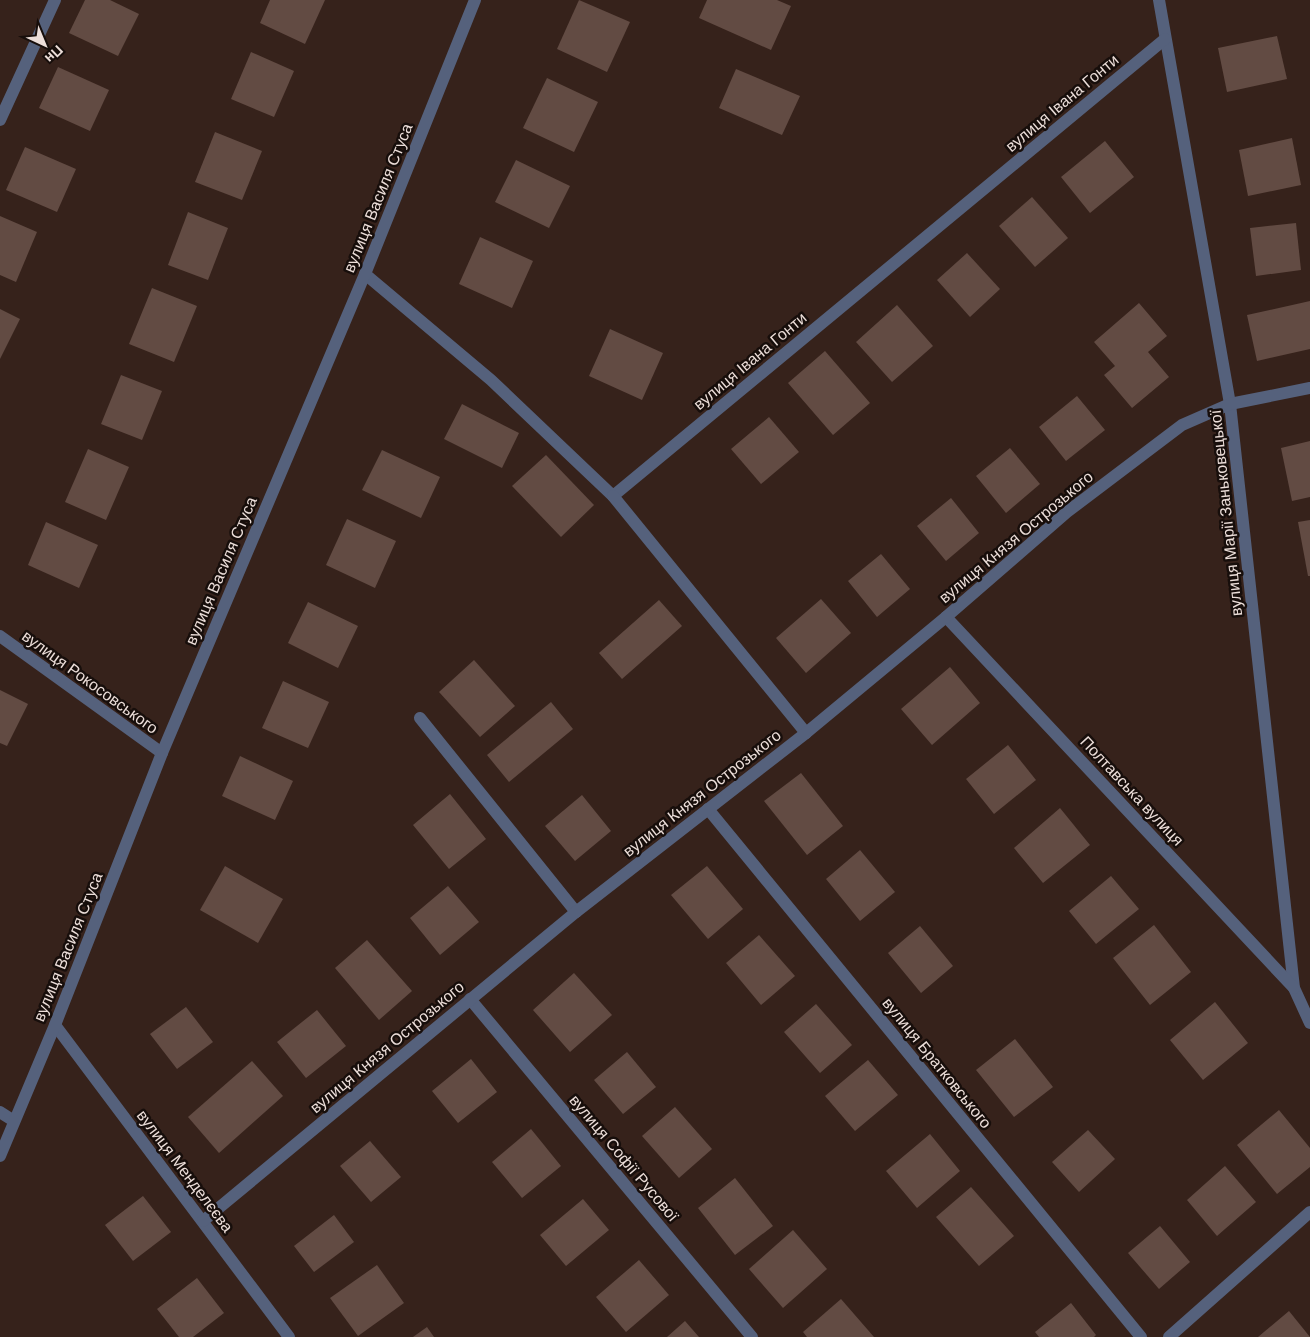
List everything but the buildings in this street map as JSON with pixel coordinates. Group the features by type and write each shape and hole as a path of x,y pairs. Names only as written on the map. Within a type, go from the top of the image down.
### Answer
{"street":[{"path":"0,120 55,0"},
{"name":"вулиця Василя Стуса","path":"0,1156 55,1024 162,753 364,274 475,0"},
{"name":"вулиця Марії Заньковецької","path":"1159,0 1230,404 1294,988 1310,1023"},
{"name":"вулиця Івана Гонти","path":"613,496 1165,39"},
{"path":"364,274 491,380 613,496 806,732"},
{"name":"вулиця Князя Острозького","path":"203,1221 576,912 806,732 946,617 1067,512 1128,466 1182,426 1230,404 1310,388"},
{"name":"Полтавська вулиця","path":"946,617 1294,988"},
{"name":"вулиця Рокосовського","path":"0,636 162,753"},
{"path":"420,718 576,912"},
{"name":"вулиця Братковського","path":"708,809 1141,1337"},
{"name":"вулиця Софії Русової","path":"470,999 752,1337"},
{"name":"вулиця Менделєєва","path":"55,1024 289,1337"},
{"path":"0,1112 14,1121"},
{"path":"1169,1337 1310,1212"}]}
